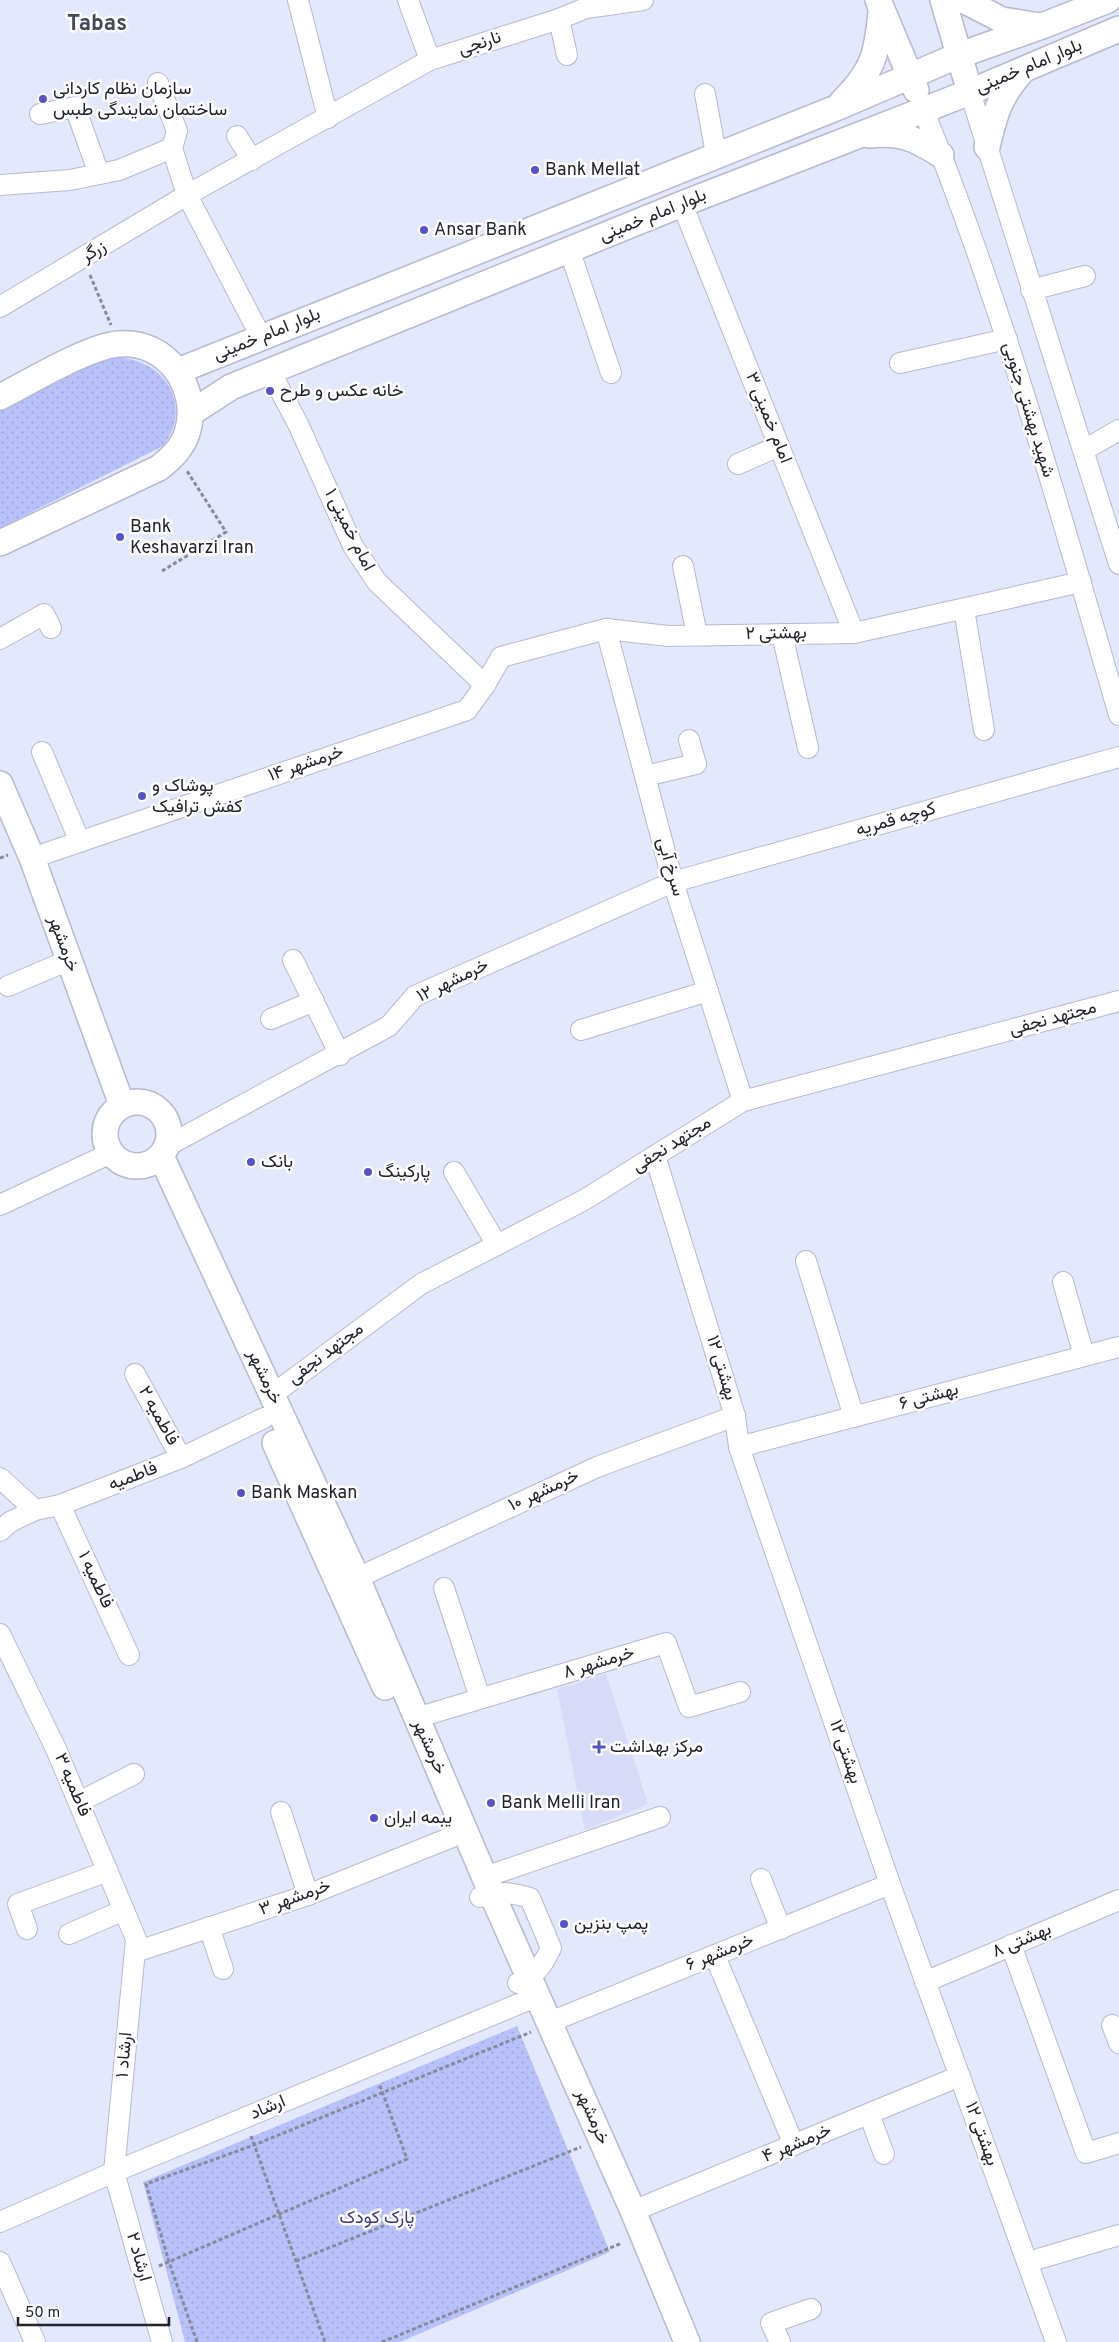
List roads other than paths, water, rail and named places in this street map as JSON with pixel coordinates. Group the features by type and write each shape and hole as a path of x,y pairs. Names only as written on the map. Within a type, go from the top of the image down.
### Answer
{"main road":[{"path":"943,0 957,56 970,92"},
{"path":"963,0 1002,20 1042,26"},
{"name":"بلوار امام خمینی","path":"178,371 716,154 836,108 957,56 1108,0"},
{"path":"879,5 911,75 923,109"},
{"path":"836,108 862,81 878,47 879,5"},
{"name":"بلوار امام خمینی","path":"191,413 231,387 569,249 970,92 1119,29"},
{"path":"987,147 995,112 1007,88 1026,67"},
{"path":"849,138 889,133 917,140 942,156"},
{"path":"0,397 98,348 119,344 142,346 162,355 178,371 188,391 191,413 187,434 176,454 159,468 0,543"},
{"name":"خرمشهر","path":"0,784 32,858 122,1105"},
{"path":"133,1102 144,1103 154,1107 162,1115 168,1124 169,1136 160,1155 134,1166 125,1164 111,1153 105,1137 107,1121 122,1105 133,1102"},
{"name":"خرمشهر","path":"160,1155 452,1837 486,1889"},
{"name":"خرمشهر","path":"268,1406 356,1578 528,1990 633,2211 687,2342"},
{"name":"خرمشهر","path":"544,2025 588,2144 670,2342"}],"street":[{"path":"298,0 328,118"},
{"path":"408,0 430,60"},
{"name":"نارنجی","path":"328,118 430,60 559,19 585,4 643,0"},
{"path":"559,19 567,54"},
{"path":"158,83 177,131 172,148 187,195 261,337"},
{"path":"970,92 1031,290 1119,563"},
{"path":"705,94 716,154"},
{"path":"40,114 75,107 99,174"},
{"name":"شهید بهشتی جنوبی","path":"923,109 942,156 1007,339 1081,582 1119,715"},
{"name":"زرگر","path":"0,307 187,195 328,118"},
{"path":"237,136 252,160"},
{"path":"0,185 70,180 119,170 172,148"},
{"name":"امام خمینی ۳","path":"682,204 854,633"},
{"path":"569,249 610,373"},
{"path":"1031,290 1086,276"},
{"path":"900,363 1007,339"},
{"name":"امام خمینی ۱","path":"270,371 298,424 353,546 377,582 485,685"},
{"path":"1084,450 1119,430"},
{"path":"738,464 779,446"},
{"path":"683,566 697,635"},
{"name":"بهشتی ۲","path":"485,685 501,657 606,629 668,636 854,633 1081,582"},
{"path":"964,609 984,730"},
{"path":"0,639 44,614 51,628"},
{"name":"سرخ آبی","path":"606,629 673,882 743,1101"},
{"path":"782,634 808,748"},
{"name":"خرمشهر ۱۴","path":"32,858 466,710 485,685"},
{"path":"645,776 696,764 689,740"},
{"path":"42,752 80,842"},
{"name":"کوچه قمریه","path":"673,882 1119,757"},
{"name":"خرمشهر ۱۲","path":"160,1155 389,1026 415,996 673,882"},
{"path":"8,986 69,960"},
{"path":"293,960 340,1055"},
{"path":"580,1030 708,991"},
{"path":"272,1019 314,1001"},
{"name":"مجتهد نجفی","path":"268,1406 421,1284 584,1200 743,1101 1119,1001"},
{"path":"0,1205 111,1153"},
{"name":"بهشتی ۱۲","path":"655,1156 736,1416 739,1447 890,1884 1056,2342"},
{"path":"454,1172 497,1245"},
{"path":"806,1261 854,1417"},
{"path":"1063,1282 1084,1356"},
{"name":"بهشتی ۶","path":"739,1447 1119,1347"},
{"name":"فاطمیه ۲","path":"135,1374 180,1458"},
{"name":"فاطمیه","path":"0,1531 10,1522 35,1510 60,1505 180,1458 268,1406"},
{"name":"خرمشهر ۱۰","path":"356,1578 597,1467 736,1416"},
{"path":"0,1478 35,1510"},
{"name":"فاطمیه ۱","path":"60,1505 130,1655"},
{"path":"444,1588 480,1698"},
{"name":"فاطمیه ۳","path":"0,1634 56,1749 79,1802 124,1910 135,1946"},
{"name":"خرمشهر ۸","path":"416,1718 666,1643 689,1707 740,1692"},
{"path":"79,1802 134,1774"},
{"path":"281,1812 308,1895"},
{"path":"486,1889 660,1817"},
{"name":"خرمشهر ۳","path":"135,1946 209,1927 308,1895 452,1837"},
{"path":"27,1929 18,1904 108,1871"},
{"path":"761,1879 781,1929"},
{"name":"خرمشهر ۶","path":"544,2025 890,1884"},
{"path":"486,1889 530,1898 551,1948 544,1964 528,1990"},
{"name":"بهشتی ۸","path":"926,1982 1119,1900"},
{"path":"69,1934 124,1910"},
{"path":"209,1927 224,1969"},
{"name":"ارشاد ۱","path":"114,2172 135,1946"},
{"path":"1011,1946 1086,2153 1119,2143"},
{"path":"715,1956 794,2145"},
{"name":"ارشاد","path":"0,2222 372,2064 528,1990"},
{"name":"خرمشهر ۴","path":"633,2211 960,2076"},
{"path":"869,2114 884,2154"},
{"name":"ارشاد ۲","path":"114,2172 162,2342"},
{"path":"1028,2262 1119,2235"},
{"path":"0,2262 35,2342"},
{"path":"780,2342 771,2323 811,2309"}],"place":[{"name":"سازمان نظام کاردانی ساختمان نمایندگی طبس","path":"43,99"},
{"name":"Bank Mellat","path":"535,170"},
{"name":"Ansar Bank","path":"424,230"},
{"name":"خانه عکس و طرح","path":"270,391"},
{"name":"Bank Keshavarzi Iran","path":"120,537"},
{"name":"پوشاک و کفش ترافیک","path":"142,796"},
{"name":"بانک","path":"251,1162"},
{"name":"پارکینگ","path":"368,1172"},
{"name":"Bank Maskan","path":"241,1493"},
{"name":"مرکز بهداشت","path":"599,1747"},
{"name":"Bank Melli Iran","path":"491,1803"},
{"name":"یبمه ایران","path":"374,1818"},
{"name":"پمپ بنزین","path":"564,1924"}],"district":[{"name":"Tabas","path":"97,24"}],"park label":[{"name":"پارک کودک","path":"377,2218"}]}
